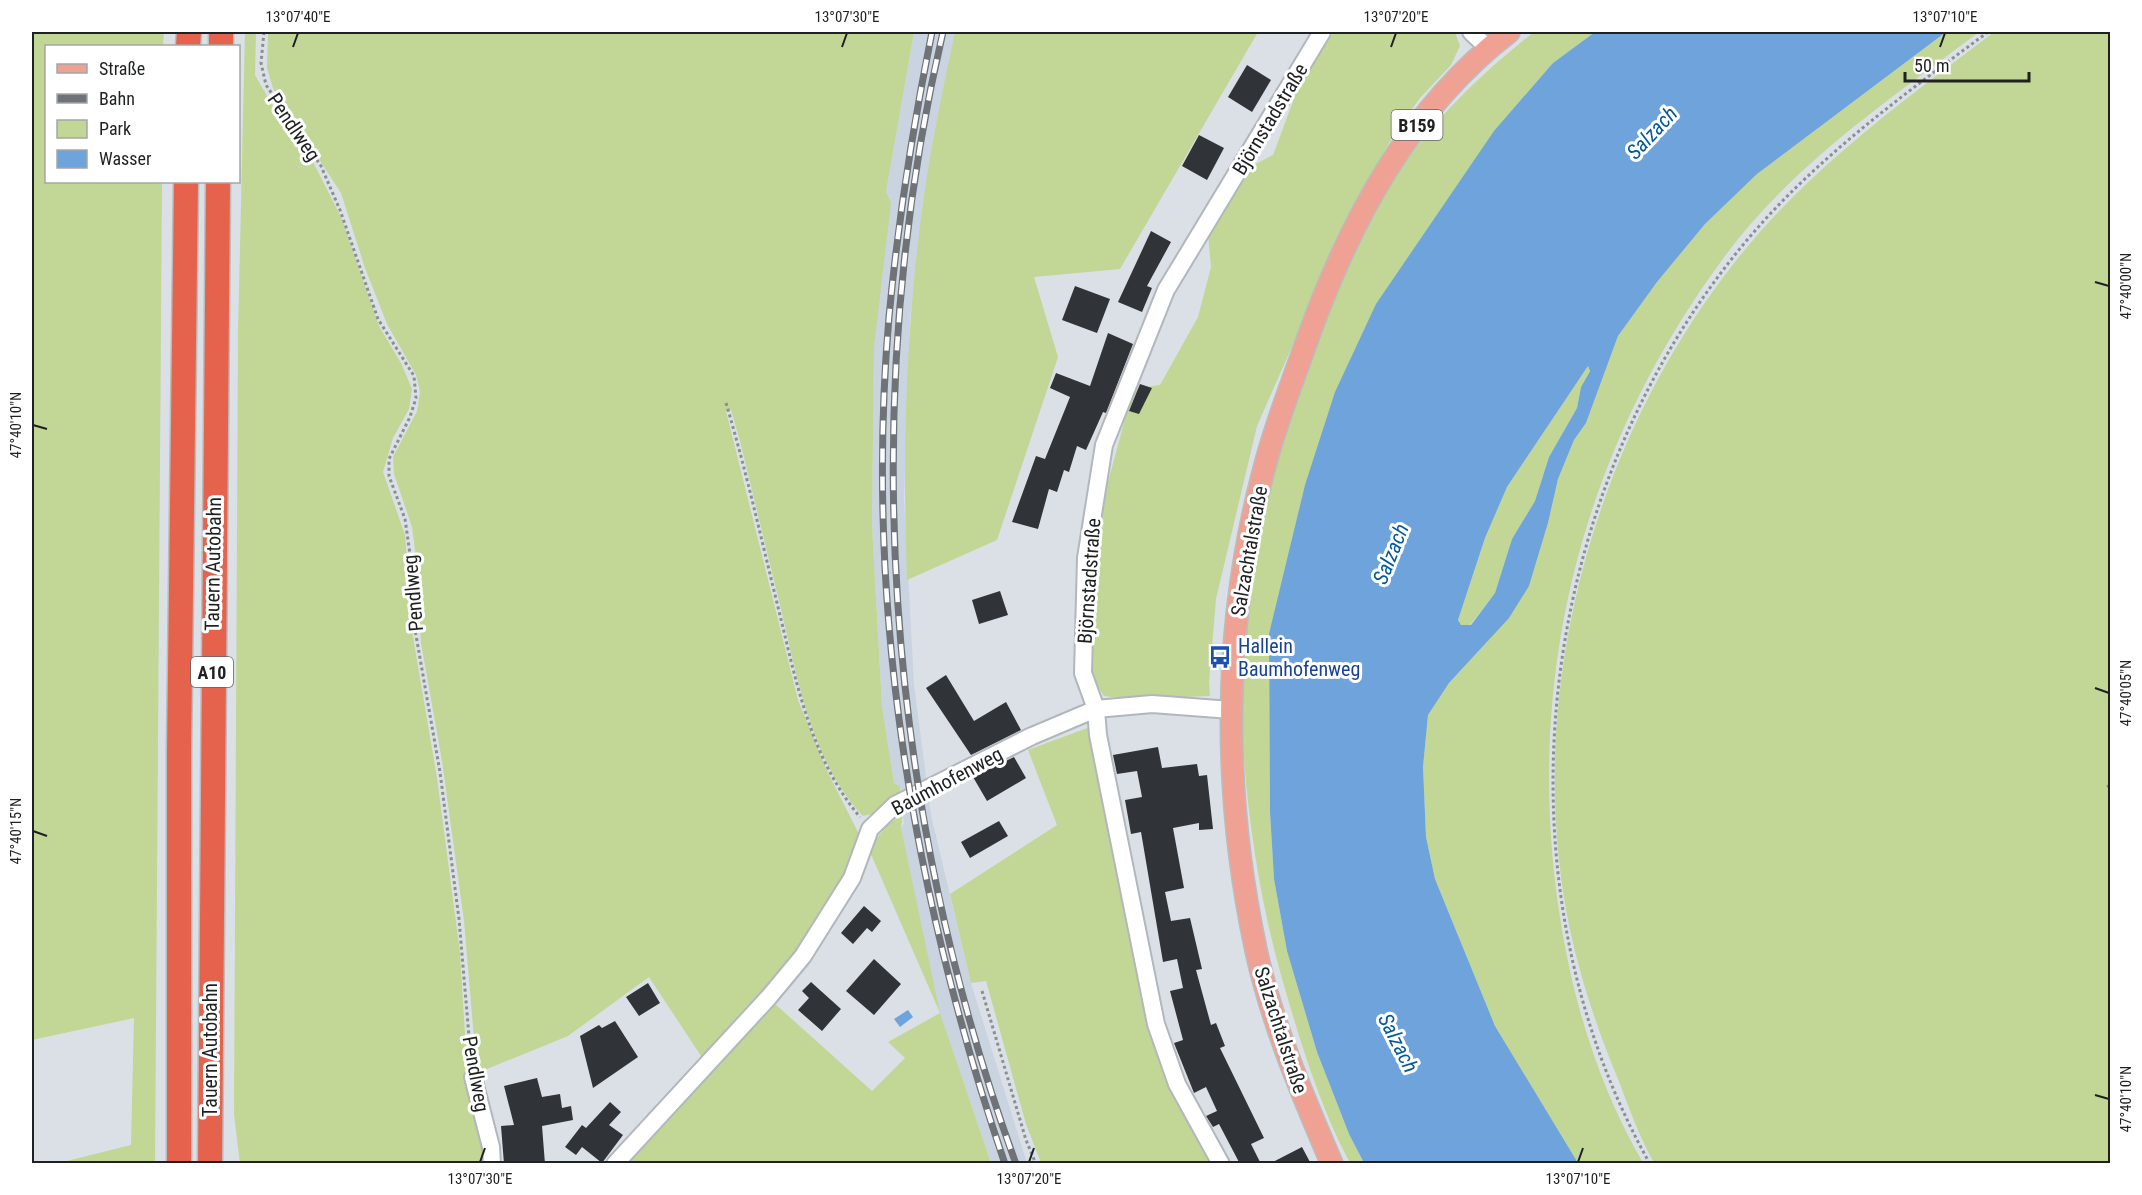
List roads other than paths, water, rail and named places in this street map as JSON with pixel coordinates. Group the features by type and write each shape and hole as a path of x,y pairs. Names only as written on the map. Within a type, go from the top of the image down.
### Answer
{"highway":[{"name":"Tauern Autobahn","path":"178,1164 179,752 186,183"},
{"name":"Tauern Autobahn","path":"210,1164 212,725 219,183"}],"main road":[{"name":"Salzachtalstraße","path":"1332,1164 1278,1028 1256,952 1242,878 1235,808 1231,710 1233,653 1242,571 1261,480 1321,304 1350,237 1403,143 1435,102 1488,48 1509,32"}],"street":[{"name":"Björnstadstraße","path":"1221,1164 1177,1084 1156,1024 1098,735 1096,709 1083,673 1086,558 1104,445 1166,290 1322,32"},
{"path":"1471,32 1488,48"},
{"name":"Baumhofenweg","path":"615,1164 769,997 803,956 852,878 870,829 895,804 1032,736 1096,709 1152,704 1231,710"},
{"name":"Pendlweg","path":"473,1077 491,1147 492,1164"}],"water":[{"name":"Salzach","path":"1595,32 1946,32 1757,174 1705,224 1657,282 1618,336 1586,423 1574,440 1558,479 1548,523 1529,586 1509,618 1449,683 1428,715 1423,767 1426,837 1435,879 1495,1026 1578,1163 1364,1163 1349,1134 1317,1052 1287,951 1274,879 1270,812 1269,634 1305,485 1335,392 1376,304 1494,131 1553,63","holes":["1588,366 1590,371 1581,387 1577,408 1549,457 1535,501 1512,539 1495,593 1471,625 1461,625 1458,620 1485,538 1507,487"]},
{"path":"908,1010 913,1017 900,1027 894,1019"}],"railway":[{"path":"932,32 907,174 889,317 883,425 884,532 890,639 903,746 921,852 944,957 972,1061 1005,1164"},
{"path":"943,32 916,173 899,316 893,459 898,603 912,746 937,888 972,1027 1016,1164"}],"place":[{"name":"Hallein Baumhofenweg","path":"1220,657"}]}
